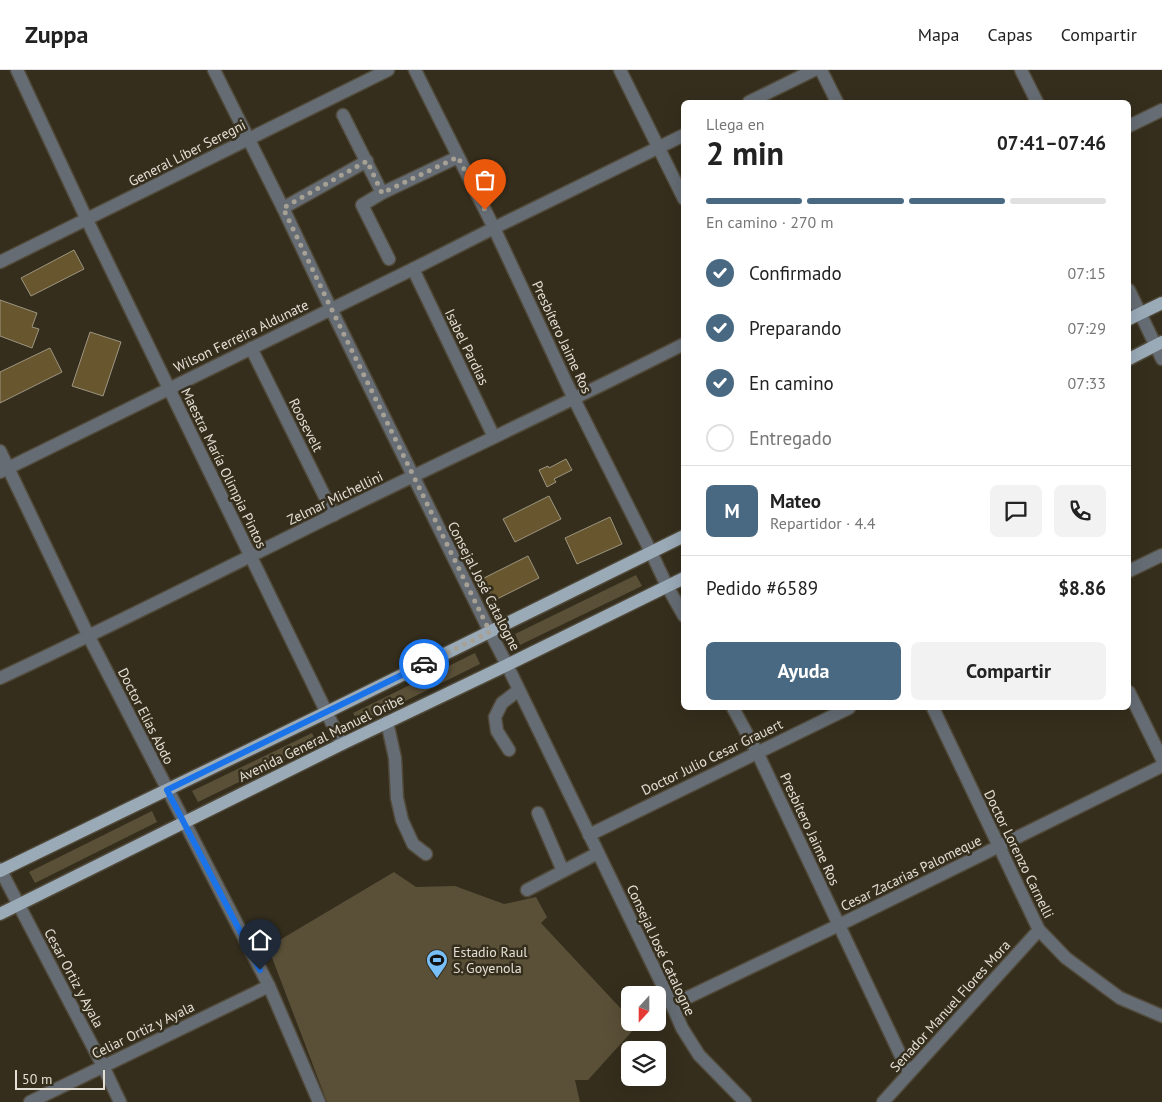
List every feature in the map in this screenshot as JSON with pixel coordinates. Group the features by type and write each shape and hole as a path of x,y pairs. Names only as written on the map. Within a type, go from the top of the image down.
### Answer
{"main road":[{"path":"1134,316 1162,303"},
{"path":"1131,358 1159,344"},
{"name":"Avenida General Manuel Oribe","path":"0,870 681,538"},
{"name":"Avenida General Manuel Oribe","path":"0,914 342,744 681,579"}],"street":[{"name":"Maestra María Olimpia Pintos","path":"17,70 168,388 342,744"},
{"name":"Consejal José Catalogne","path":"214,70 507,665 682,1028 699,1055 745,1102"},
{"name":"General Líber Seregni","path":"0,262 388,70"},
{"name":"Presbítero Jaime Ros","path":"415,70 494,228 574,399 681,611"},
{"path":"620,70 681,193"},
{"path":"753,100 814,70"},
{"path":"821,70 836,100"},
{"path":"1021,70 1036,100"},
{"path":"1131,125 1162,110"},
{"path":"343,115 382,193"},
{"name":"Wilson Ferreira Aldunate","path":"4,470 681,137"},
{"path":"389,259 362,205 382,193 458,157"},
{"path":"283,208 367,161"},
{"name":"Isabel Pardias","path":"413,269 494,437"},
{"path":"1131,300 1134,316 1159,344 1162,359"},
{"name":"Zelmar Michellini","path":"0,678 89,637 681,346"},
{"name":"Roosevelt","path":"251,348 334,515"},
{"name":"Doctor Elías Abdo","path":"0,451 4,470 269,986 319,1102"},
{"path":"1131,571 1162,555"},
{"path":"509,750 497,731 495,717 502,703 519,690"},
{"path":"1131,696 1162,759"},
{"name":"Presbítero Jaime Ros","path":"734,710 757,752 909,1073"},
{"name":"Doctor Julio Cesar Grauert","path":"589,835 845,710"},
{"name":"Doctor Lorenzo Carnelli","path":"934,710 1039,930 1066,958 1120,998 1162,1016"},
{"path":"388,722 395,758 397,798 402,820 413,844 426,854"},
{"name":"Cesar Zacarias Palomeque","path":"672,1005 1162,766"},
{"path":"538,813 563,872"},
{"path":"527,890 598,853"},
{"name":"Cesar Ortiz y Ayala","path":"0,870 120,1102"},
{"name":"Senador Manuel Flores Mora","path":"883,1102 1039,930"},
{"name":"Celiar Ortiz y Ayala","path":"30,1102 269,986"}],"shaded area":[{"path":"636,575 642,586 520,645 515,634"},
{"path":"475,653 480,664 359,724 353,713"},
{"path":"312,733 317,744 198,802 192,791"},
{"path":"152,811 157,822 35,883 29,872"},
{"name":"Estadio Raul S. Goyenola","path":"394,872 416,887 455,886 504,904 536,897 547,917 541,923 621,1009 621,1031 632,1031 621,1041 621,1043 588,1080 575,1080 580,1102 327,1102 268,947"}],"building":[{"path":"74,250 84,269 31,296 21,278"},
{"path":"0,300 37,313 32,327 39,329 32,348 0,336"},
{"path":"90,332 121,342 103,396 72,386"},
{"path":"50,348 62,372 0,403 0,372"},
{"path":"566,459 572,470 554,479 556,482 547,487 539,470 548,466 549,468"},
{"path":"549,496 561,519 515,542 503,519"},
{"path":"610,517 622,544 577,564 565,538"},
{"path":"528,556 539,578 493,601 482,579"}],"way so far":[{"path":"424,664 490,632 283,208 367,161 382,193 458,157 485,210"}],"place":[{"name":"Estadio Raul S. Goyenola","path":"437,979"}],"route":[{"path":"260,970 167,790 424,664"}]}
